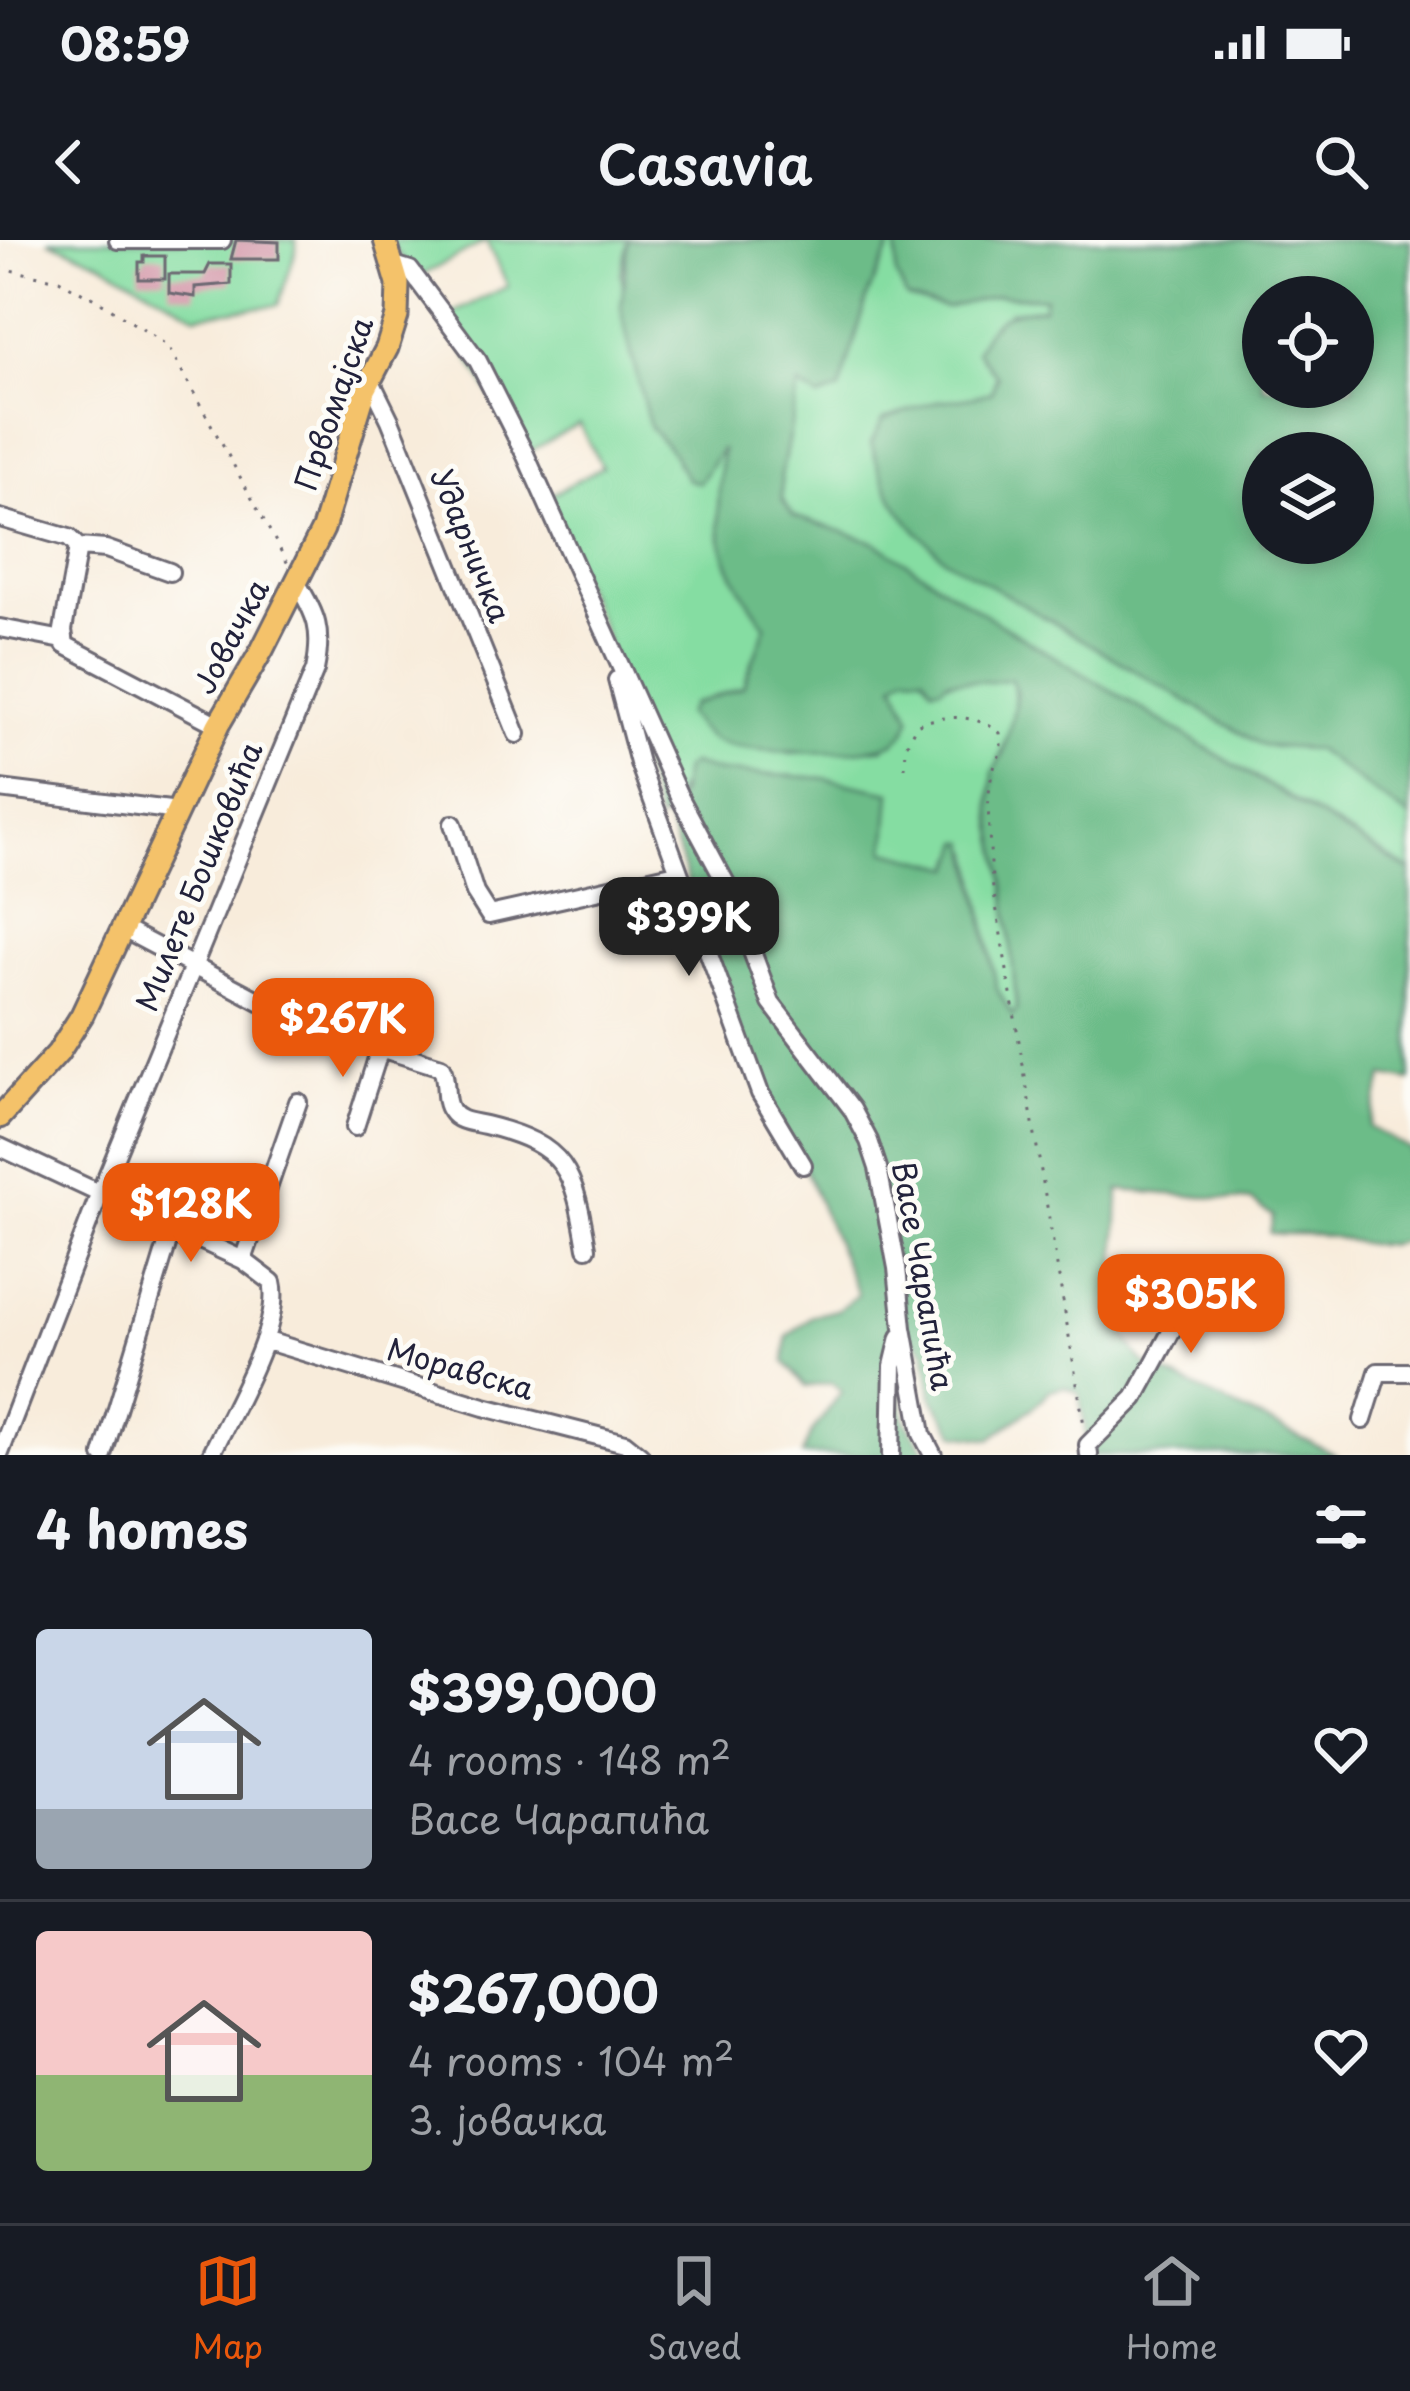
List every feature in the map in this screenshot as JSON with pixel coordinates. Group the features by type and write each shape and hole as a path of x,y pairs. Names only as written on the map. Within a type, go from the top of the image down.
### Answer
{"main road":[{"name":"Првомајска","path":"296,582 323,529 370,380 398,316 399,294 386,241"},
{"name":"Јовачка","path":"0,1117 64,1045 124,930 218,725 296,582"}],"street":[{"path":"118,240 222,240"},
{"path":"394,265 410,270 478,361 525,454 605,634 639,763 760,1093 803,1165"},
{"name":"Ударничка","path":"370,380 391,420 517,734"},
{"path":"0,518 69,538 78,547 106,549 170,572"},
{"path":"63,640 78,547"},
{"name":"Милете Бошковића","path":"0,1453 100,1193 315,670 321,640 313,608 296,582"},
{"path":"0,628 63,640 73,652 218,725"},
{"name":"Васе Чарапића","path":"605,634 679,796 730,889 771,1003 852,1109 869,1141 890,1228 922,1434 933,1455"},
{"path":"0,789 178,811"},
{"path":"453,824 475,893 489,915 677,873"},
{"path":"124,930 303,1024 441,1067 447,1079 448,1105 458,1118 523,1136 555,1154 572,1178 587,1248"},
{"path":"355,1127 380,1049"},
{"path":"243,1260 298,1102"},
{"path":"0,1147 268,1275 275,1290 264,1340 211,1455"},
{"path":"103,1455 172,1228"},
{"path":"1089,1450 1135,1399 1195,1289 1202,1275 1184,1264"},
{"path":"1195,1289 1244,1288"},
{"path":"890,1455 893,1366 903,1328"},
{"name":"Моравска","path":"264,1340 484,1407 625,1443 640,1455"},
{"path":"1363,1420 1378,1372 1410,1372"}],"path":[{"name":"Јовачка","path":"0,268 59,280 168,346 263,512 296,582"},
{"path":"905,768 906,746 916,725 933,718 987,722 1000,734 1003,755 993,771 990,818 992,882 1089,1450"}],"green space":[{"path":"48,240 296,240 296,251 278,305 196,315 100,262"},
{"path":"388,240 628,240 621,274 650,427 678,466 722,443 721,540 735,578 766,626 743,687 693,704 790,753 883,748 911,717 895,683 906,673 924,675 933,687 952,681 1012,678 1014,711 995,773 991,805 1010,928 1017,1010 1012,1015 997,989 972,852 962,843 953,868 885,851 822,778 719,772 691,764 659,822 605,634 545,498 602,467 579,424 525,454 445,317 508,286 486,241 417,278"},
{"path":"628,240 894,240 869,292 840,390 819,398 799,386 781,476 782,499 793,516 875,542 992,619 1410,871 1410,1081 1384,1076 1369,1127 1410,1149 1410,1236 1378,1245 1321,1235 1270,1233 1273,1216 1252,1201 1119,1190 1119,1305 1132,1346 1145,1364 1337,1455 1089,1455 1079,1393 1063,1387 1050,1390 991,1439 956,1434 932,1397 925,1351 903,1329 893,1366 905,1419 928,1455 802,1455 810,1435 842,1391 832,1383 806,1387 785,1362 787,1337 812,1316 837,1310 858,1295 803,1165 760,1093 662,805 679,796 684,769 691,764 719,772 823,778 891,792 886,851 953,868 962,842 968,842 997,989 1012,1015 1017,1010 1005,885 991,809 993,771 1003,755 1016,692 1011,679 948,680 941,687 932,687 924,675 906,674 895,683 911,717 902,735 884,746 836,752 727,745 709,738 686,714 693,704 743,687 766,626 736,580 722,543 722,448 699,483 687,479 673,453 650,427 621,308"},
{"path":"894,240 897,274 908,298 946,307 998,295 1045,298 1044,308 1010,311 992,392 964,401 936,401 886,418 944,558 1263,746 1315,749 1410,818 1410,870 992,619 875,542 793,516 782,499 781,476 799,385 808,392 869,292"},
{"path":"897,240 1410,240 1410,818 1315,749 1263,746 944,558 917,531 890,494 877,463 871,443 883,420 934,402 991,392 997,377 976,351 982,339 1002,317 1043,308 1045,298 998,295 946,308 907,298 896,274"}],"building":[{"path":"236,240 279,242 279,259 231,259"},
{"path":"144,256 165,256 165,279 139,279 139,262 144,262"},
{"path":"210,264 231,264 231,284 195,287 195,297 169,293 169,274 205,274"}]}
